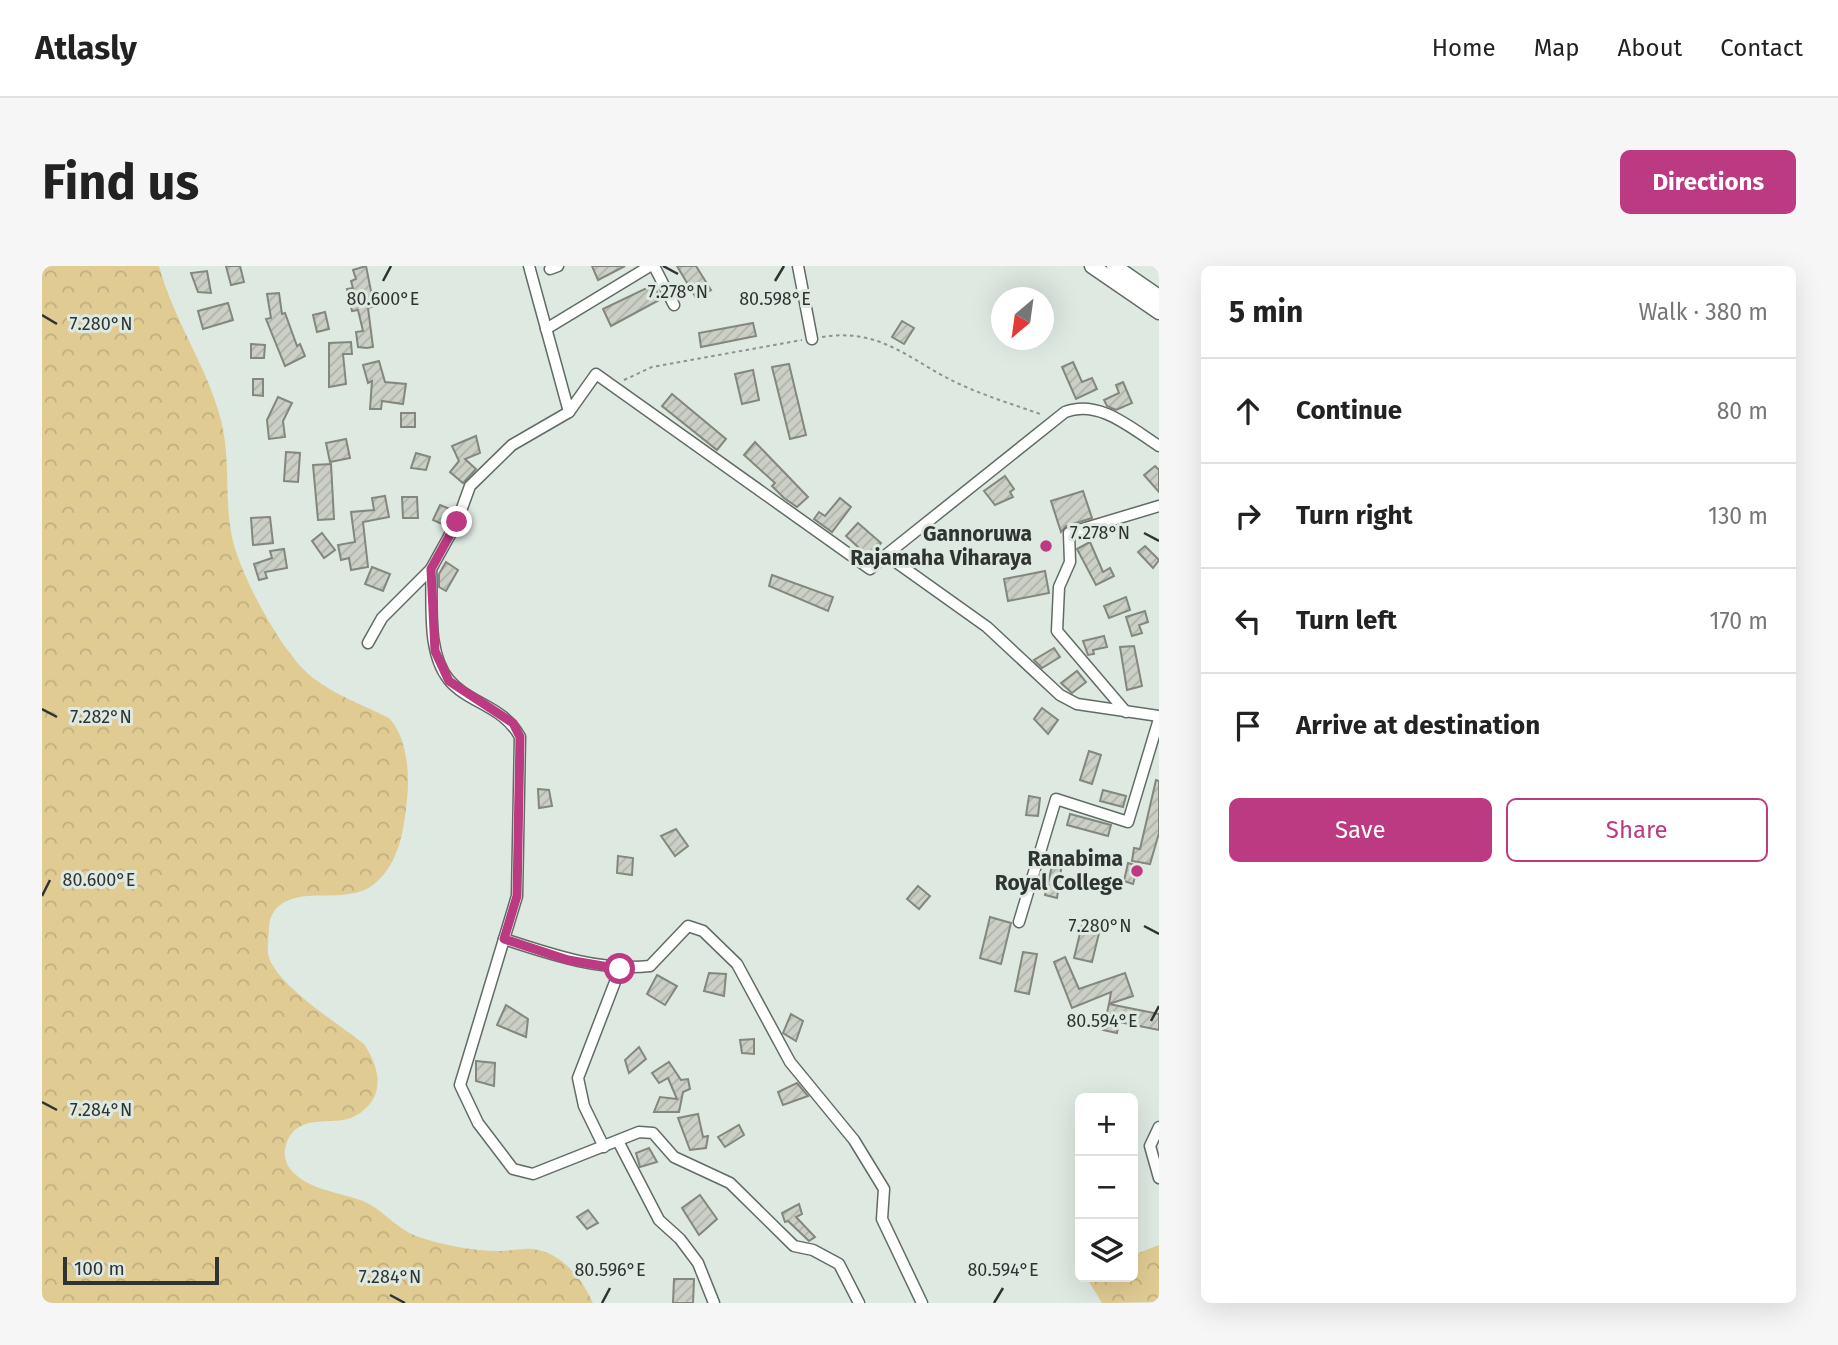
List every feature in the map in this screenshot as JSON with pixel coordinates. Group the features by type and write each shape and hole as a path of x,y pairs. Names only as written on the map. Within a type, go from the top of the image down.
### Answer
{"main road":[{"path":"1092,266 1159,312"},
{"path":"1114,266 1159,297"}],"street":[{"path":"529,266 569,412"},
{"path":"546,329 652,266 674,305"},
{"path":"798,266 812,338"},
{"path":"368,643 382,618 431,569 457,522 470,486 512,445 569,412 596,374 870,569 1054,419 1079,406 1107,413 1159,446"},
{"path":"1126,712 1057,631 1059,587 1070,562 1069,533 1159,506"},
{"path":"886,555 987,627 1060,695 1077,704 1159,717 1128,822 1056,799 1019,922"},
{"path":"431,569 435,651 449,681 513,723 520,737 517,896 460,1085 478,1123 513,1169 533,1174 639,1132 653,1133 674,1157 730,1184 794,1246 813,1250 839,1264 859,1303"},
{"path":"504,939 568,960 620,969 650,966 688,926 703,931 737,964 790,1062 854,1140 884,1189 882,1219 922,1303"},
{"path":"604,1147 584,1106 578,1078 620,969"},
{"path":"1159,1127 1150,1146 1159,1178"},
{"path":"618,1141 659,1220 680,1239 698,1263 714,1303"}],"path":[{"path":"617,388 626,378 652,367 843,334 873,337 965,387 1054,419"}],"green space":[{"path":"42,266 159,266 221,420 226,449 232,537 253,592 276,633 301,667 331,690 389,718 403,745 408,778 404,823 399,846 382,877 365,890 356,893 288,900 278,906 270,921 268,954 273,966 294,990 364,1044 374,1063 378,1083 372,1101 355,1116 298,1127 286,1145 287,1164 306,1182 363,1201 416,1236 468,1249 532,1249 552,1255 577,1276 593,1303 42,1303"},
{"path":"1159,1245 1159,1302 1102,1303 1089,1282 1138,1282 1138,1253"}],"building":[{"path":"226,266 240,266 244,282 231,285"},
{"path":"366,266 374,306 368,308 373,347 367,348 358,347 356,332 363,331 358,310 352,311 347,289 353,288 351,281 356,279 353,270"},
{"path":"592,266 625,266 598,280"},
{"path":"677,266 696,266 711,290 696,298"},
{"path":"207,271 211,293 198,292 191,273"},
{"path":"653,285 661,299 611,326 603,309"},
{"path":"279,293 282,314 285,313 297,346 300,344 305,356 285,366 266,319 271,318 267,294"},
{"path":"228,303 233,320 203,329 198,311"},
{"path":"325,312 329,329 317,332 313,315"},
{"path":"902,321 914,328 904,344 892,337"},
{"path":"753,323 756,336 701,347 699,333"},
{"path":"351,342 352,354 343,354 346,384 329,387 329,343"},
{"path":"251,344 265,345 264,358 251,358"},
{"path":"379,361 385,382 406,384 403,404 382,401 381,409 370,409 372,381 368,383 363,365"},
{"path":"1073,362 1082,382 1092,378 1097,389 1076,399 1062,367"},
{"path":"789,364 806,435 790,439 772,367"},
{"path":"753,370 759,400 742,404 735,374"},
{"path":"253,379 263,379 263,396 253,395"},
{"path":"1123,382 1132,403 1116,410 1107,406 1104,400 1119,393 1116,385"},
{"path":"672,394 726,439 717,450 662,406"},
{"path":"278,397 292,403 283,421 285,437 269,439 267,420"},
{"path":"401,413 415,413 415,427 401,427"},
{"path":"476,436 480,453 465,459 476,469 463,483 450,472 459,461 452,446"},
{"path":"346,439 350,458 330,462 326,443"},
{"path":"755,442 808,497 797,507 784,498 772,486 775,483 744,455"},
{"path":"286,452 300,453 298,482 284,481"},
{"path":"416,453 430,457 426,470 411,468"},
{"path":"331,464 334,519 318,520 313,465"},
{"path":"1155,466 1159,470 1159,492 1144,475"},
{"path":"1005,476 1014,489 1010,492 1013,497 995,505 984,491"},
{"path":"1083,491 1092,518 1066,526 1061,532 1051,501"},
{"path":"385,496 389,517 363,522 368,567 351,570 349,558 341,560 338,545 355,542 351,512 374,510 372,498"},
{"path":"402,497 417,497 418,518 403,518"},
{"path":"840,498 851,507 832,532 814,519 819,512 825,516"},
{"path":"440,505 450,509 444,525 433,520"},
{"path":"270,517 273,543 253,545 251,518"},
{"path":"858,523 881,543 869,557 846,536"},
{"path":"322,533 335,550 324,558 312,541"},
{"path":"1090,542 1103,572 1110,568 1114,576 1096,585 1077,549"},
{"path":"1145,546 1159,560 1153,568 1138,552"},
{"path":"284,549 287,568 265,572 267,578 259,580 254,564 272,558 270,551"},
{"path":"446,562 458,570 446,591 439,587 439,574"},
{"path":"372,567 390,574 383,591 365,584"},
{"path":"1045,571 1049,593 1008,601 1004,579"},
{"path":"772,575 833,597 828,611 769,586"},
{"path":"1126,597 1130,610 1109,618 1104,606"},
{"path":"1145,611 1148,622 1139,625 1142,633 1132,636 1126,617"},
{"path":"1104,636 1107,647 1093,650 1094,654 1088,655 1083,641"},
{"path":"1134,646 1142,686 1127,690 1120,647"},
{"path":"1054,648 1060,657 1042,668 1034,660"},
{"path":"1077,671 1086,682 1072,693 1061,683"},
{"path":"1042,708 1058,720 1048,734 1034,719"},
{"path":"1089,751 1101,755 1092,784 1080,780"},
{"path":"1156,780 1159,781 1159,833 1150,864 1132,861 1134,848 1140,849"},
{"path":"538,789 549,790 552,806 539,808"},
{"path":"1103,790 1126,796 1123,807 1100,801"},
{"path":"1029,796 1040,798 1038,816 1026,815"},
{"path":"1070,814 1111,825 1108,836 1067,825"},
{"path":"676,829 688,846 675,856 661,836"},
{"path":"1055,854 1063,856 1057,898 1045,895"},
{"path":"618,856 633,858 632,875 617,873"},
{"path":"1128,863 1138,866 1133,884 1124,881"},
{"path":"918,886 930,896 919,909 907,899"},
{"path":"990,917 1011,923 1001,964 980,958"},
{"path":"1082,925 1100,929 1092,962 1074,958"},
{"path":"1023,952 1037,954 1029,994 1015,991"},
{"path":"1065,957 1079,989 1125,973 1133,996 1109,1004 1111,992 1072,1008 1054,962"},
{"path":"709,973 726,974 724,996 704,991"},
{"path":"657,975 677,986 665,1005 647,994"},
{"path":"1109,1004 1159,1014 1159,1030 1119,1022 1117,1033 1103,1030"},
{"path":"506,1005 528,1019 526,1037 497,1025"},
{"path":"791,1014 803,1021 796,1041 783,1033"},
{"path":"754,1039 754,1054 742,1053 740,1040"},
{"path":"639,1047 646,1059 629,1073 625,1060"},
{"path":"476,1061 495,1063 494,1086 476,1081"},
{"path":"669,1062 681,1080 688,1079 690,1089 683,1092 679,1112 654,1112 660,1097 677,1099 668,1078 659,1083 652,1073"},
{"path":"797,1083 808,1096 783,1105 778,1092"},
{"path":"698,1114 703,1137 708,1136 706,1148 690,1150 678,1118"},
{"path":"739,1125 744,1135 725,1147 718,1137"},
{"path":"649,1148 657,1162 640,1167 636,1153"},
{"path":"700,1195 717,1219 699,1235 682,1208"},
{"path":"799,1204 802,1214 796,1217 815,1237 809,1241 788,1221 785,1222 782,1213"},
{"path":"588,1210 598,1223 587,1229 577,1217"},
{"path":"674,1279 694,1279 693,1303 673,1303"}],"place":[{"name":"Gannoruwa Rajamaha Viharaya","path":"1046,546"},
{"name":"Ranabima Royal College","path":"1137,871"}],"route":[{"path":"457,522 431,569 435,651 449,681 513,723 520,737 517,896 504,939 568,960 620,969"}]}
